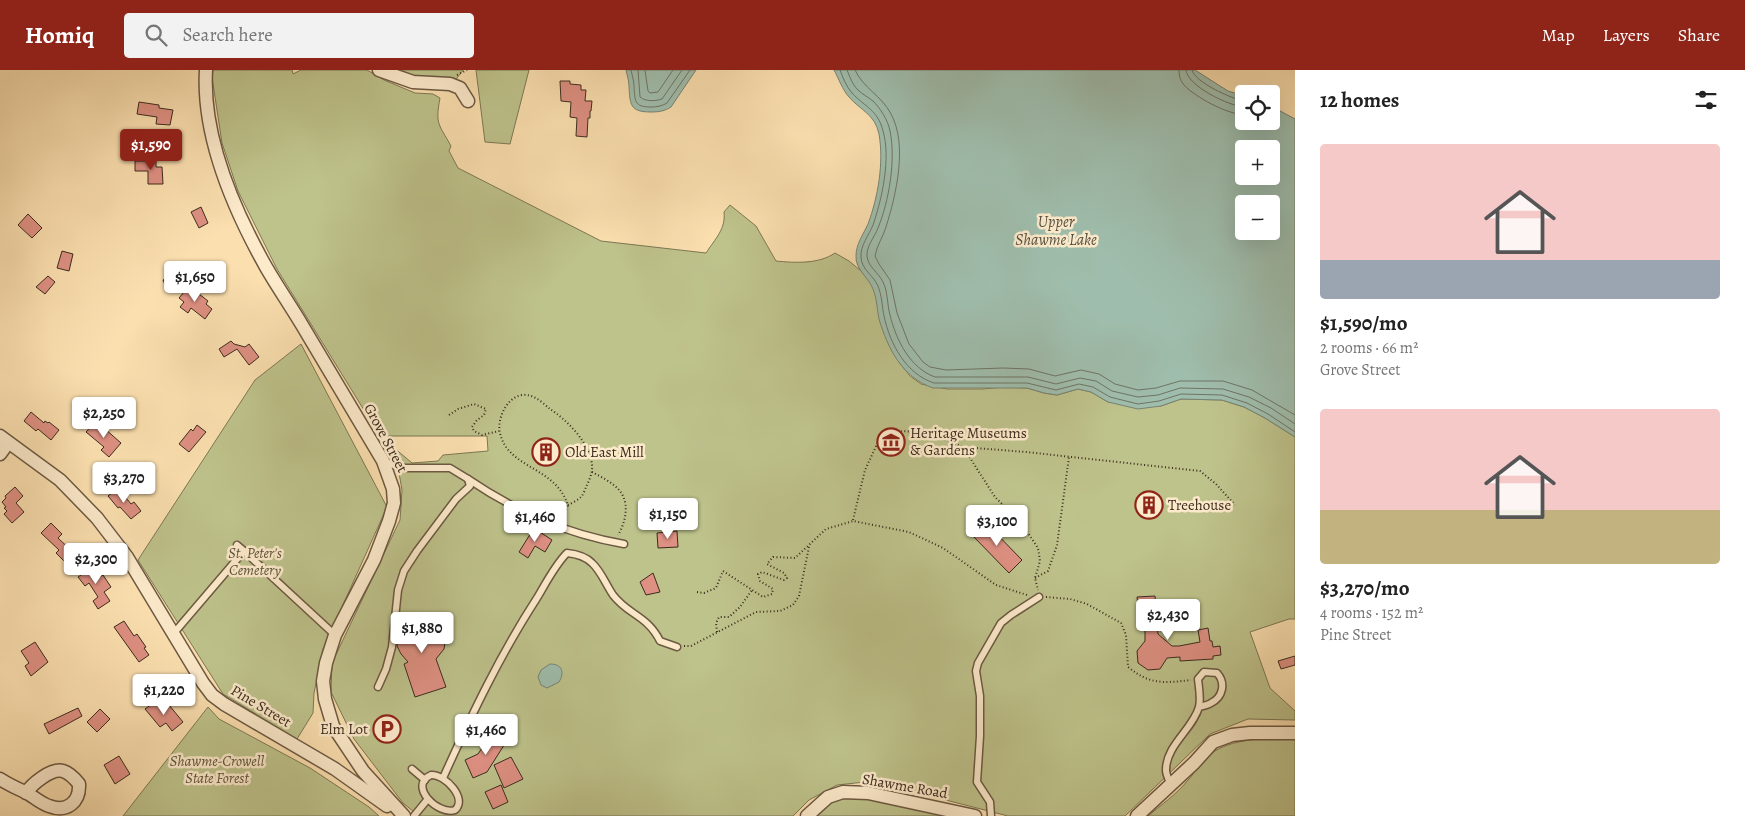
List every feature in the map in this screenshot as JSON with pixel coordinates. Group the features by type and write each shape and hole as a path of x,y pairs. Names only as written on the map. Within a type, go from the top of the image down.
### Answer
{"street":[{"name":"Grove Street","path":"206,70 207,110 226,180 240,216 266,267 383,461 393,488 394,503 389,522 374,560 335,635 326,663 323,681 325,699 333,726 363,771 403,816"},
{"path":"379,70 413,82 450,84 460,88 468,101"},
{"path":"0,454 4,439"},
{"name":"Pine Street","path":"4,439 60,480 97,518 123,550 212,695 224,704 335,769 403,816"},
{"path":"1137,816 1171,785 1213,742 1232,735 1241,734 1295,733"},
{"path":"0,779 26,793"},
{"name":"Shawme Road","path":"807,816 828,798 843,792 868,793 975,816"}],"lane":[{"path":"383,461 405,468 450,468 510,506 565,530 624,544"},
{"path":"378,687 386,670 392,647 398,590 404,571 456,499 470,486 468,479"},
{"path":"237,545 335,635"},
{"path":"174,633 244,552"},
{"path":"443,778 493,673 524,618 563,557 567,554 580,555 593,563 614,596 625,608 645,620 660,641 676,647"},
{"path":"991,816 990,802 977,782 980,696 976,671 978,663 1001,623 1039,597"},
{"path":"1171,785 1166,772 1167,761 1174,746 1192,721 1199,707 1198,679 1204,672 1217,673 1222,678 1224,686 1220,695 1211,703 1199,707"},
{"path":"412,769 425,780"},
{"path":"432,775 443,778 454,789 459,800 455,813 442,811 426,800 422,790 425,780 432,775"},
{"path":"414,816 426,800"}],"path":[{"path":"565,530 560,520 568,505 581,497 590,479 593,466 588,450 561,416 531,396 520,395 507,404 501,416 500,431 505,447 515,458 544,474 556,484 565,496 568,505"},
{"path":"449,415 458,409 474,404 486,409 484,415 472,427 474,431 482,435 500,431"},
{"path":"853,521 865,470 878,442 894,431 925,432 963,447 1200,471 1216,484 1234,505"},
{"path":"963,447 996,497 1022,524 1038,548 1040,561 1035,578 1039,597"},
{"path":"1035,578 1048,571 1057,545 1069,457"},
{"path":"591,472 620,490 625,503 625,520 619,534 611,542"},
{"path":"696,592 704,593 716,588 723,572 763,597 772,594 773,589 760,581 758,574 762,572 784,580 787,578 784,573 767,564 773,557 795,558 826,529 853,521 909,532 944,548 996,585 1039,597 1070,598 1088,604 1121,623 1126,635 1128,667 1138,676 1153,682 1198,679"},
{"path":"676,647 691,646 756,612 780,611 793,605 799,596 809,545"},
{"path":"717,632 716,623 719,617 729,617 740,607 752,590"}],"green space":[{"name":"Heritage Museums & Gardens","path":"213,70 292,70 293,74 301,70 367,70 384,80 415,93 433,94 440,98 439,124 451,146 449,151 458,168 601,241 706,253 719,234 723,224 724,212 730,205 756,226 776,261 815,261 835,253 849,261 872,280 899,362 910,376 921,384 947,389 1027,388 1057,395 1078,389 1091,392 1108,402 1161,406 1181,399 1222,400 1244,407 1265,418 1295,437 1295,619 1289,619 1250,632 1270,688 1295,711 1295,720 1248,719 1210,734 1125,816 1008,816 899,788 865,782 837,785 809,800 793,816 419,816 403,803 354,739 331,692 332,663 400,520 402,490 399,473 386,448 393,447 412,463 438,461 443,455 488,451 487,436 380,436 277,269 238,191 222,143 212,77"},
{"path":"392,70 463,70 454,82"},
{"path":"476,70 529,70 510,144 485,142"},
{"name":"St. Peter's Cemetery","path":"301,344 387,507 323,649 314,693 313,713 297,739 223,694 138,560 255,380"},
{"name":"Shawme-Crowell State Forest","path":"208,707 219,719 310,768 369,807 379,816 123,816"},
{"path":"1295,738 1295,816 1148,816 1179,790 1191,777 1199,764 1215,751 1242,741"},
{"path":"869,796 960,816 813,816 829,802 845,797"}],"water":[{"path":"626,70 696,70 671,107 662,111 644,112 632,106"},
{"name":"Upper Shawme Lake","path":"834,70 1195,70 1228,91 1235,93 1235,130 1280,130 1280,111 1295,119 1295,437 1244,407 1222,400 1181,399 1161,406 1138,409 1108,402 1091,392 1078,389 1057,395 1027,388 933,388 913,377 898,361 887,341 879,319 873,289 856,261 857,247 875,203 881,156 877,127 871,117 853,102 842,87"},
{"path":"550,664 560,667 562,675 559,682 547,688 541,685 538,677 541,670"}],"building":[{"path":"560,81 570,81 570,84 581,85 581,90 586,90 585,101 592,101 590,118 588,118 587,137 576,136 577,118 570,117 571,102 561,101"},
{"path":"139,102 159,105 159,108 173,110 170,125 156,124 157,117 137,114"},
{"path":"135,161 156,161 156,167 162,167 163,184 148,184 148,171 135,171"},
{"path":"201,207 208,223 199,228 191,212"},
{"path":"28,214 42,228 32,238 18,225"},
{"path":"62,251 73,254 69,271 57,268"},
{"path":"173,275 178,286 168,291 163,280"},
{"path":"48,276 55,282 45,294 36,287"},
{"path":"189,286 208,301 206,304 212,309 205,319 191,308 188,313 180,307 184,302 179,298"},
{"path":"231,341 234,344 245,347 249,344 259,357 249,365 237,349 224,357 219,349"},
{"path":"31,412 44,423 45,421 49,422 59,430 51,440 38,429 36,431 24,421"},
{"path":"96,421 121,443 109,457 101,450 104,447 86,432"},
{"path":"197,425 206,432 189,452 179,444 191,429 193,431"},
{"path":"15,487 23,496 16,503 24,512 12,523 4,514 7,511 2,502 6,498 5,496"},
{"path":"118,488 131,504 134,502 141,511 131,519 108,496"},
{"path":"985,522 1022,560 1009,573 972,535"},
{"path":"51,523 62,534 58,538 75,554 66,563 56,553 59,550 41,533"},
{"path":"534,528 552,540 545,552 535,546 528,558 519,552"},
{"path":"677,531 678,547 658,548 657,533"},
{"path":"89,563 99,577 103,575 111,587 104,592 110,601 98,609 93,601 98,597 89,583 85,586 78,577 84,573 81,568"},
{"path":"653,573 660,592 646,595 640,582"},
{"path":"1155,596 1158,634 1172,646 1179,646 1200,642 1198,630 1208,628 1210,641 1212,641 1213,647 1220,646 1221,655 1213,656 1213,659 1180,661 1180,657 1167,658 1160,669 1148,670 1138,663 1137,651 1145,641 1145,630 1140,629 1137,597"},
{"path":"425,616 435,621 444,632 444,649 436,659 446,687 415,697 404,664 408,662 397,646 399,631 403,624 413,617"},
{"path":"124,621 134,636 137,634 149,655 139,662 114,627"},
{"path":"35,642 48,662 31,676 25,666 29,663 21,651"},
{"path":"1295,656 1295,665 1281,669 1278,661"},
{"path":"155,702 162,711 169,705 183,722 172,731 166,723 160,727 145,709"},
{"path":"78,708 82,716 49,734 44,724"},
{"path":"100,709 110,719 97,732 87,722"},
{"path":"493,732 506,742 487,772 473,778 465,760 478,754"},
{"path":"119,756 130,774 115,784 104,765"},
{"path":"511,757 523,779 504,788 494,765"},
{"path":"501,785 508,802 493,809 485,792"}],"place":[{"name":"Heritage Museums & Gardens","path":"891,442"},
{"name":"Old East Mill","path":"546,452"},
{"name":"Treehouse","path":"1149,505"},
{"name":"Elm Lot","path":"387,729"}]}
